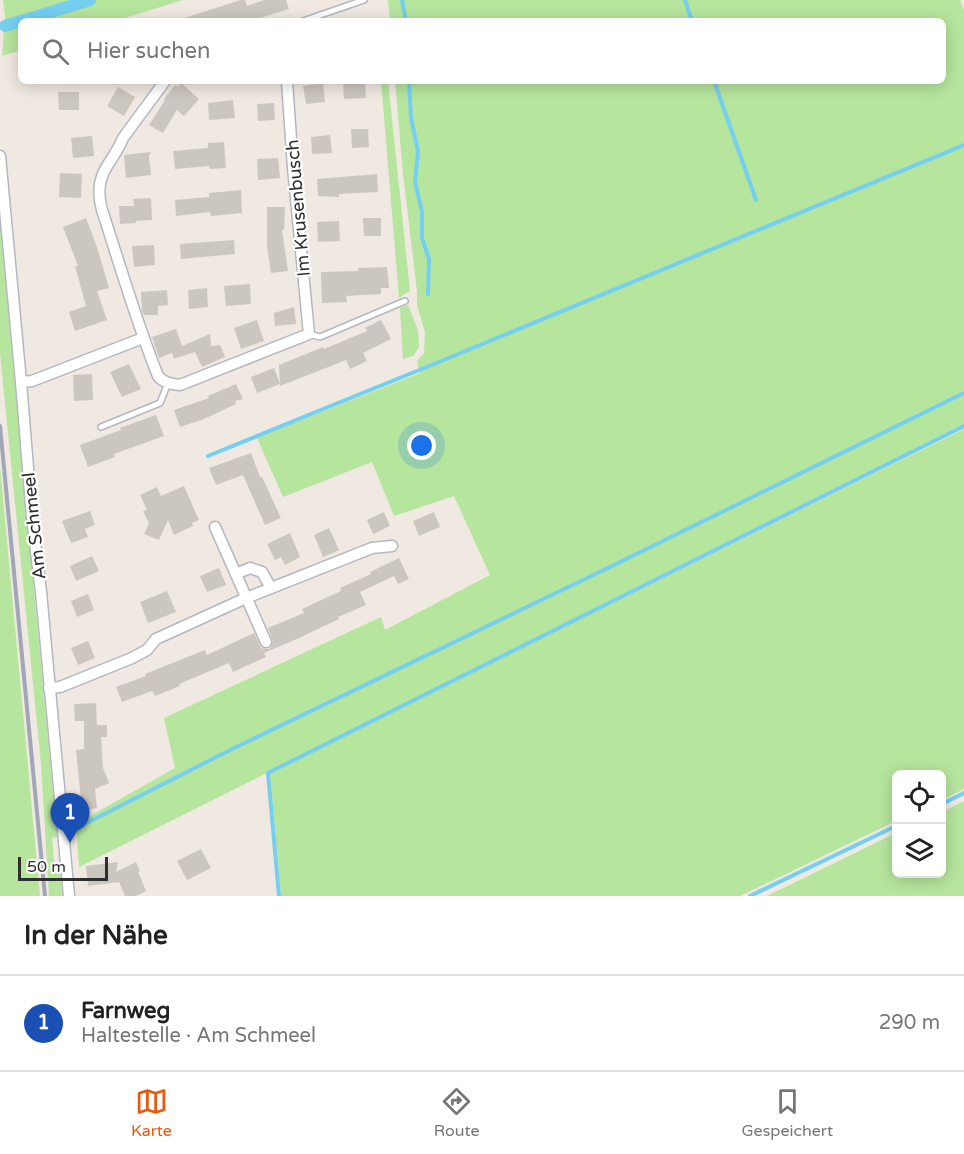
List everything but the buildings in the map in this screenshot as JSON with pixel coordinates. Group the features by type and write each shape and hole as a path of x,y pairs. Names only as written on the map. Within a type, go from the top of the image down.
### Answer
{"street":[{"path":"163,84 123,138 102,177 99,197 143,338 158,376 168,383 180,385 309,334"},
{"name":"Im Krusenbusch","path":"287,84 309,334"},
{"name":"Am Schmeel","path":"0,156 69,896"},
{"path":"21,382 32,381 143,338"},
{"path":"215,527 266,642"},
{"path":"49,688 60,687 132,658 147,650 156,639 270,588 372,548 392,546"},
{"path":"236,574 250,568 262,572 270,588"}],"lane":[{"path":"312,18 364,0"},
{"path":"309,334 320,337 405,301"},
{"path":"101,427 160,403 168,383"}],"green space":[{"path":"3,0 183,0 125,18 18,18 18,51 2,56 5,16"},
{"path":"388,0 960,0 964,10 964,424 79,867 76,824 175,768 164,718 381,617 385,630 490,575 454,496 394,516 372,462 283,497 257,438 420,373 417,361 424,353 425,332 417,305 395,84 946,84 946,18 390,18"},
{"path":"381,84 388,84 410,291 399,298"},
{"path":"0,225 57,837 52,838 55,870 60,870 62,896 49,896 41,764 0,353"},
{"path":"408,305 418,330 419,347 413,356 403,359 400,308"},
{"path":"964,429 964,789 946,798 946,770 892,770 892,823 740,896 281,896 270,773"},
{"path":"0,466 40,896 0,896"},
{"path":"964,801 964,896 767,896 892,835 892,878 946,878 946,810"}],"waterway":[{"path":"32,18 90,0"},
{"path":"402,0 405,18"},
{"path":"685,0 691,18"},
{"path":"5,26 18,22"},
{"path":"409,84 411,118 418,151 415,182 422,212 422,238 429,259 428,294"},
{"path":"715,84 756,200"},
{"path":"208,456 964,145"},
{"path":"79,827 230,750 964,393"},
{"path":"279,896 268,773 964,426"},
{"path":"946,802 964,793"},
{"path":"750,896 892,828"}],"railway":[{"path":"0,426 45,896"}],"place":[{"name":"Farnweg","path":"70,843"}]}
